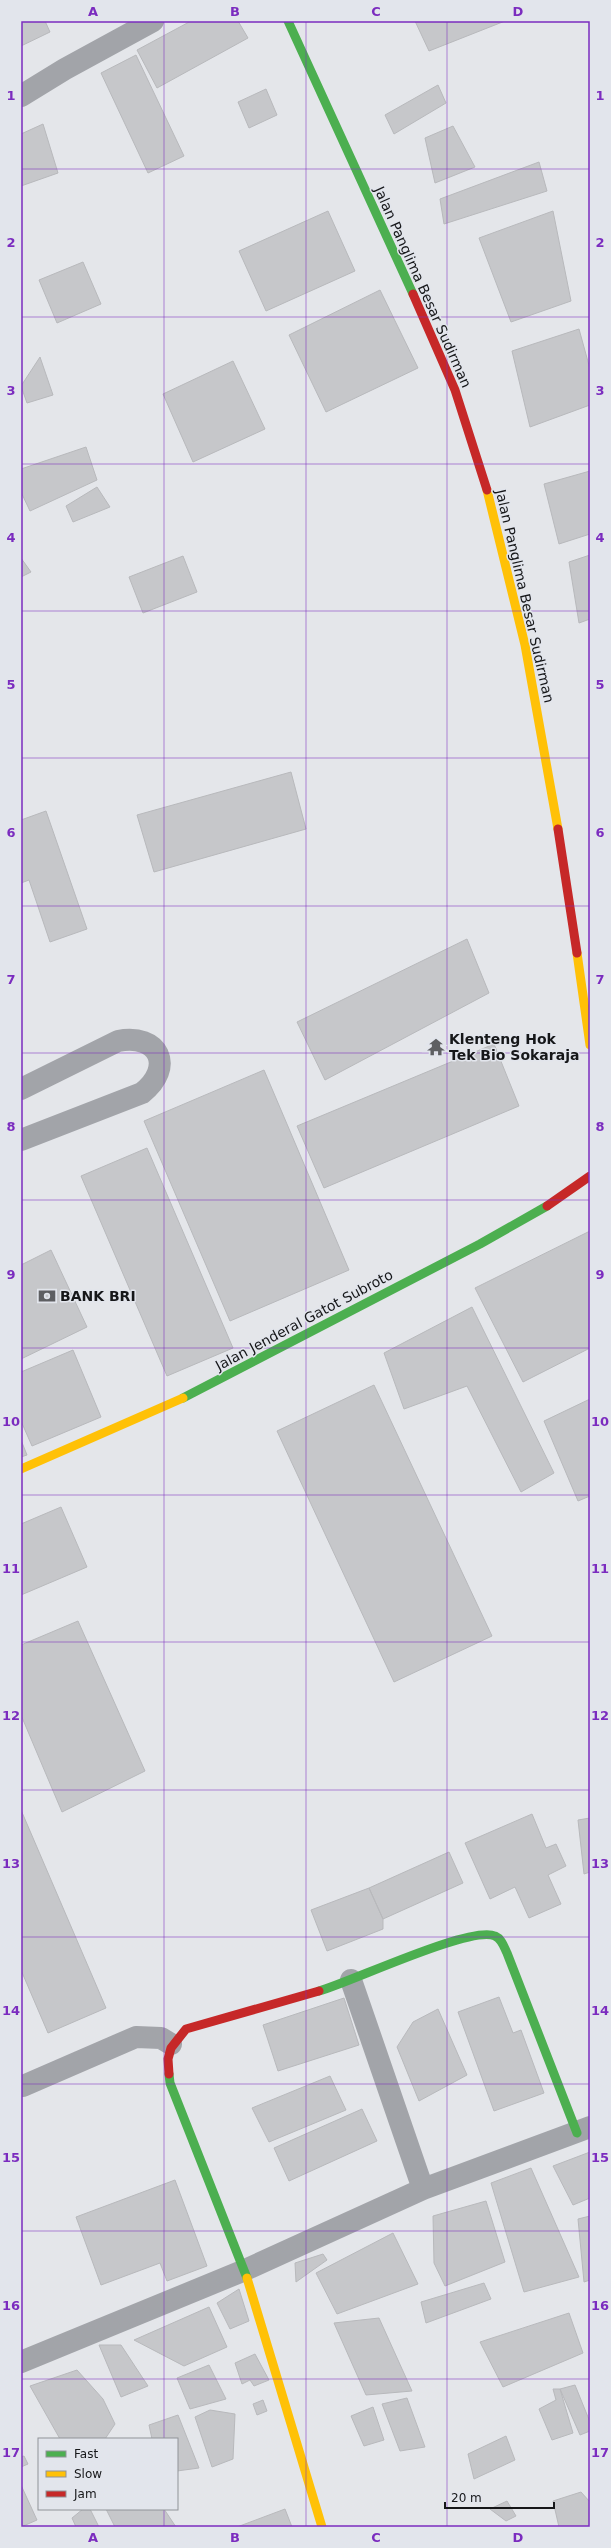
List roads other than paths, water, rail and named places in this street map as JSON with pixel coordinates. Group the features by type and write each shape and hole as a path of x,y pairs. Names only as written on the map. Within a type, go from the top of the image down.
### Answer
{"main road":[{"name":"Jalan Panglima Besar Sudirman","path":"288,21 424,319 461,408 494,512 524,648 561,837 590,1045"},
{"name":"Jalan Jenderal Gatot Subroto","path":"21,1469 205,1388 480,1244 562,1197 590,1176"},
{"path":"322,2527 245,2270 170,2083 168,2057 171,2044 186,2029 327,1989 464,1937 494,1935 500,1939 507,1953 583,2130"}],"street":[{"path":"21,96 65,69 153,21"},
{"path":"21,1089 118,1041 133,1038 147,1042 156,1050 159,1060 160,1072 153,1084 142,1093 21,1140"},
{"path":"351,1980 423,2189"},
{"path":"23,2086 136,2037 161,2038 171,2044"},
{"path":"21,2362 245,2270 423,2189 583,2130"}],"place":[{"name":"Klenteng Hok Tek Bio Sokaraja","path":"436,1047"},
{"name":"BANK BRI","path":"47,1296"}]}
